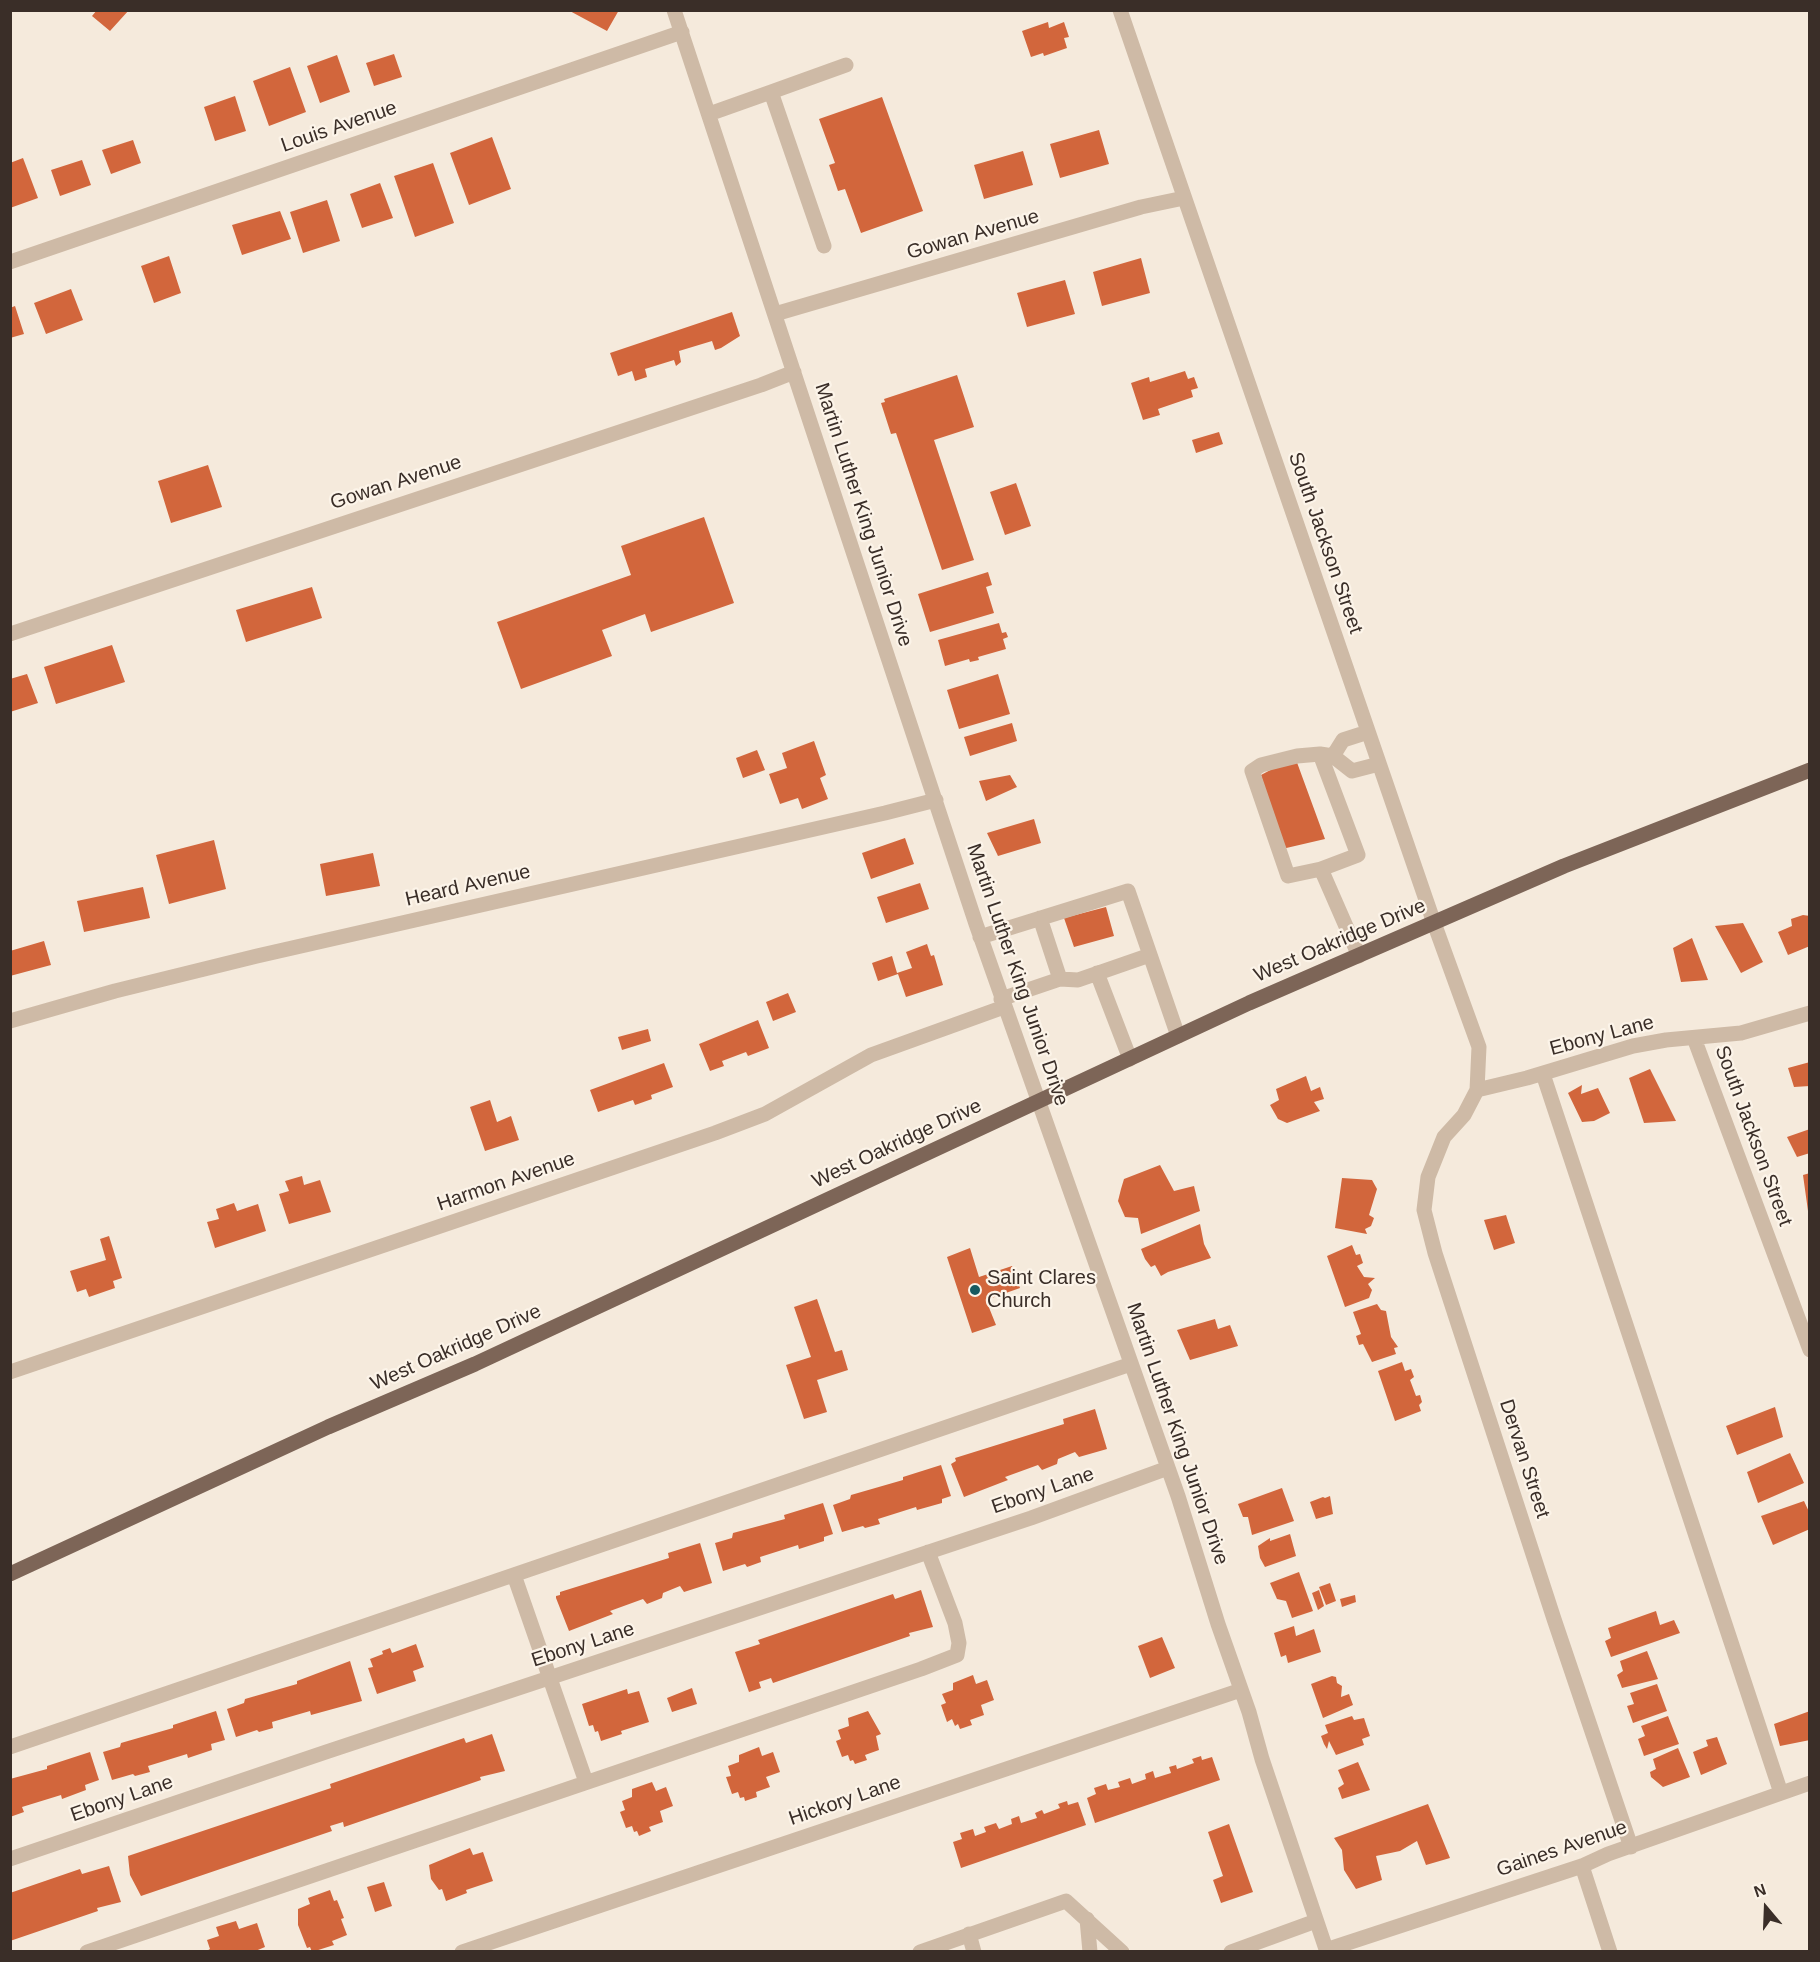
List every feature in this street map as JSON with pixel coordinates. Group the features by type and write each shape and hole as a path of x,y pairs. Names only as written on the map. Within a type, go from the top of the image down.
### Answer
{"main road":[{"name":"West Oakridge Drive","path":"10,1574 328,1427 475,1364 1179,1036 1563,866 1809,770"}],"street":[{"name":"Martin Luther King Junior Drive","path":"674,10 980,937 1168,1468 1326,1951"},
{"name":"South Jackson Street","path":"1120,10 1434,923 1479,1047 1477,1090"},
{"name":"Louis Avenue","path":"10,262 682,32"},
{"path":"709,114 846,65"},
{"path":"771,92 824,246"},
{"name":"Gowan Avenue","path":"775,314 1141,207 1184,198"},
{"name":"Gowan Avenue","path":"10,634 794,372"},
{"path":"1326,755 1343,740 1368,732"},
{"path":"1326,755 1358,855 1321,869 1288,876 1252,771 1262,765 1297,756 1326,755 1353,771 1379,764"},
{"name":"Heard Avenue","path":"10,1021 115,991 257,956 936,800"},
{"path":"1321,869 1359,956"},
{"path":"980,937 1128,891 1179,1036"},
{"path":"1040,918 1060,979"},
{"name":"Harmon Avenue","path":"10,1372 715,1133 765,1114 871,1055 1060,979 1078,980 1150,955"},
{"path":"1097,973 1130,1059"},
{"name":"Ebony Lane","path":"1477,1090 1543,1074 1633,1046 1666,1040 1741,1033 1809,1013"},
{"name":"South Jackson Street","path":"1694,1038 1809,1350"},
{"path":"1543,1074 1781,1793"},
{"name":"Dervan Street","path":"1477,1090 1464,1115 1444,1137 1428,1178 1424,1210 1435,1253 1631,1847"},
{"path":"10,1747 1131,1364"},
{"name":"Ebony Lane","path":"10,1859 1031,1518 1168,1468"},
{"path":"87,1952 957,1655 959,1643 955,1623 928,1552"},
{"path":"514,1575 586,1782"},
{"name":"Hickory Lane","path":"462,1952 1241,1689"},
{"name":"Gaines Avenue","path":"1326,1951 1582,1866 1809,1783"},
{"path":"1582,1866 1610,1952"},
{"path":"920,1952 1066,1900 1122,1952"},
{"path":"1087,1919 1090,1952"},
{"path":"1231,1952 1316,1921"},
{"path":"969,1934 975,1952"}],"building":[{"path":"97,10 129,10 110,31 92,16"},
{"path":"568,10 619,10 607,31"},
{"path":"1048,22 1049,28 1064,22 1069,37 1064,38 1067,48 1044,56 1043,53 1031,57 1022,31"},
{"path":"394,54 402,77 374,86 366,63"},
{"path":"337,55 350,92 320,103 307,66"},
{"path":"290,67 306,112 269,126 253,81"},
{"path":"235,96 246,131 215,141 204,107"},
{"path":"882,97 923,211 861,233 845,189 838,191 829,165 835,163 819,119"},
{"path":"1099,130 1109,164 1060,178 1050,144"},
{"path":"492,137 511,189 469,205 450,153"},
{"path":"133,140 141,163 111,174 102,150"},
{"path":"1023,151 1033,185 984,199 974,165"},
{"path":"23,158 38,198 10,208 10,163"},
{"path":"82,160 91,185 60,196 51,170"},
{"path":"433,163 454,223 415,237 394,176"},
{"path":"380,183 393,218 362,228 350,194"},
{"path":"327,200 340,241 303,253 290,212"},
{"path":"280,211 291,239 242,255 232,225"},
{"path":"169,256 181,293 154,303 141,266"},
{"path":"1141,258 1150,293 1102,306 1093,272"},
{"path":"1065,280 1075,314 1027,327 1017,293"},
{"path":"71,289 83,320 46,334 34,303"},
{"path":"15,306 24,334 10,338 10,308"},
{"path":"732,312 740,336 721,348 715,350 712,341 679,351 681,362 676,366 674,360 645,369 647,377 635,381 632,371 618,376 610,353"},
{"path":"1185,371 1188,379 1194,377 1198,388 1191,390 1193,397 1158,409 1160,415 1143,420 1131,383 1149,377 1150,382"},
{"path":"957,375 974,427 934,440 974,560 942,570 896,433 891,434 881,403 885,402 884,399"},
{"path":"1219,432 1223,444 1196,453 1192,440"},
{"path":"208,465 222,507 171,523 158,481"},
{"path":"1016,483 1031,526 1005,535 990,492"},
{"path":"704,517 734,603 651,632 645,614 602,630 612,656 521,689 497,622 631,575 621,546"},
{"path":"988,572 992,585 986,587 994,613 930,632 918,594"},
{"path":"312,587 322,618 246,642 236,610"},
{"path":"999,623 1002,633 1006,632 1008,637 1003,639 1006,649 978,657 979,660 970,662 969,659 945,666 938,640"},
{"path":"112,645 125,682 56,704 44,667"},
{"path":"27,674 38,703 10,712 10,679"},
{"path":"998,674 1010,714 959,729 947,690"},
{"path":"1012,723 1017,741 970,756 964,737"},
{"path":"814,741 826,775 820,778 828,799 802,809 798,798 780,804 769,774 787,768 782,753"},
{"path":"757,750 765,770 743,778 736,758"},
{"path":"1295,757 1325,839 1282,849 1261,775"},
{"path":"1010,775 1017,787 986,801 979,781"},
{"path":"1034,819 1041,843 998,856 987,833"},
{"path":"905,838 914,864 871,879 862,853"},
{"path":"214,840 226,889 169,904 156,855"},
{"path":"373,853 380,886 326,896 320,864"},
{"path":"920,883 929,909 886,923 877,897"},
{"path":"143,887 150,918 84,932 77,901"},
{"path":"1106,907 1114,936 1074,947 1064,918"},
{"path":"1803,915 1810,916 1810,946 1788,955 1778,932 1792,926 1791,919"},
{"path":"1743,923 1763,962 1741,973 1715,926"},
{"path":"1692,938 1708,980 1681,982 1673,948"},
{"path":"44,941 51,965 10,976 10,951"},
{"path":"927,944 931,956 934,955 943,985 906,997 898,974 878,981 872,963 892,956 897,973 912,968 906,952"},
{"path":"788,993 796,1012 773,1021 766,1002"},
{"path":"758,1020 769,1048 748,1056 746,1052 722,1061 724,1066 710,1071 699,1044"},
{"path":"648,1029 651,1041 622,1050 618,1037"},
{"path":"1810,1062 1810,1086 1794,1087 1788,1068"},
{"path":"664,1063 673,1087 651,1095 652,1099 635,1105 633,1100 598,1112 590,1090"},
{"path":"1650,1069 1676,1121 1644,1123 1629,1078"},
{"path":"1306,1076 1311,1091 1320,1087 1324,1099 1314,1102 1320,1111 1287,1123 1278,1119 1270,1105 1279,1100 1276,1089"},
{"path":"1582,1085 1581,1094 1598,1088 1610,1113 1594,1121 1582,1122 1568,1093"},
{"path":"490,1100 497,1122 511,1116 519,1140 485,1151 470,1107"},
{"path":"1810,1129 1810,1153 1797,1157 1787,1137"},
{"path":"1160,1165 1174,1191 1194,1186 1200,1211 1141,1234 1138,1218 1125,1217 1118,1201 1121,1189 1124,1179"},
{"path":"1810,1173 1810,1211 1808,1211 1803,1175"},
{"path":"302,1176 304,1185 320,1180 331,1212 289,1224 279,1194 289,1191 285,1181"},
{"path":"1342,1178 1372,1180 1377,1189 1369,1215 1374,1218 1371,1226 1365,1229 1367,1234 1335,1228"},
{"path":"234,1203 237,1211 258,1204 266,1231 215,1248 207,1222 219,1219 216,1209"},
{"path":"1506,1215 1515,1243 1494,1250 1484,1220"},
{"path":"1200,1224 1204,1244 1211,1258 1161,1276 1155,1265 1151,1267 1145,1259 1141,1249"},
{"path":"109,1236 122,1278 113,1281 115,1288 89,1297 86,1289 77,1292 70,1271 106,1260 100,1239"},
{"path":"1352,1245 1356,1255 1360,1254 1363,1263 1357,1266 1364,1277 1375,1278 1368,1284 1372,1290 1369,1298 1345,1307 1327,1256"},
{"path":"970,1248 979,1277 1012,1266 1020,1288 986,1300 996,1325 972,1333 947,1257"},
{"path":"817,1299 835,1352 842,1350 848,1370 817,1380 827,1412 804,1419 786,1365 811,1357 794,1307"},
{"path":"1377,1304 1381,1310 1386,1311 1391,1337 1398,1347 1394,1348 1396,1354 1372,1362 1363,1344 1359,1345 1356,1336 1361,1334 1353,1312"},
{"path":"1215,1319 1218,1329 1230,1325 1238,1346 1190,1360 1177,1330"},
{"path":"1402,1362 1405,1371 1411,1369 1414,1377 1410,1380 1416,1396 1420,1395 1421,1411 1395,1421 1378,1371"},
{"path":"1775,1407 1783,1437 1737,1455 1726,1426"},
{"path":"1095,1409 1107,1449 1079,1457 1075,1452 1058,1459 1057,1464 1042,1470 1038,1465 1005,1477 1008,1480 964,1497 951,1464 956,1461 955,1458 1064,1424 1063,1419"},
{"path":"1790,1453 1804,1483 1758,1503 1747,1472"},
{"path":"941,1465 951,1496 942,1499 942,1503 917,1510 916,1507 878,1519 880,1524 842,1532 833,1505 850,1499 851,1495 903,1480 903,1477"},
{"path":"1282,1488 1294,1521 1252,1535 1248,1517 1243,1517 1238,1504"},
{"path":"1330,1496 1333,1514 1316,1519 1310,1502"},
{"path":"1804,1501 1810,1514 1810,1529 1773,1545 1761,1516"},
{"path":"823,1503 833,1534 824,1537 824,1541 799,1549 798,1545 760,1557 761,1562 747,1567 745,1564 723,1571 715,1543 732,1538 733,1533 785,1519 784,1515"},
{"path":"1290,1534 1296,1556 1265,1567 1260,1558 1258,1546 1270,1538 1270,1541"},
{"path":"700,1543 712,1583 684,1592 680,1586 663,1593 662,1598 647,1604 643,1599 610,1611 613,1614 569,1631 556,1598 560,1592 669,1558 668,1553"},
{"path":"1299,1572 1313,1611 1292,1618 1286,1601 1277,1599 1270,1583"},
{"path":"1330,1583 1336,1601 1326,1605 1319,1587"},
{"path":"921,1590 933,1627 909,1633 910,1636 773,1683 771,1678 759,1682 761,1688 749,1692 735,1652 760,1644 758,1640 893,1594 895,1599"},
{"path":"1319,1590 1324,1606 1318,1610 1312,1593"},
{"path":"1355,1595 1356,1602 1342,1607 1340,1599"},
{"path":"1656,1611 1660,1625 1674,1620 1680,1633 1611,1657 1605,1641 1611,1638 1608,1628"},
{"path":"1294,1626 1296,1636 1314,1629 1321,1652 1288,1663 1286,1655 1281,1657 1274,1633"},
{"path":"1162,1637 1175,1668 1150,1678 1138,1646"},
{"path":"416,1644 424,1667 413,1671 416,1681 377,1694 368,1668 373,1667 370,1659 383,1654 382,1651 390,1648 392,1653"},
{"path":"1647,1651 1658,1679 1622,1688 1617,1675 1623,1671 1620,1661"},
{"path":"350,1661 362,1701 311,1715 310,1711 272,1722 273,1728 259,1732 257,1730 236,1737 227,1709 244,1703 245,1699 297,1684 297,1681"},
{"path":"973,1675 976,1684 987,1680 994,1700 981,1705 984,1715 970,1720 972,1725 960,1729 958,1724 955,1726 952,1719 947,1722 941,1705 946,1703 942,1694 953,1690 953,1683"},
{"path":"1332,1676 1336,1677 1337,1683 1342,1686 1341,1697 1349,1694 1353,1705 1323,1718 1311,1684"},
{"path":"1657,1684 1667,1711 1633,1723 1627,1706 1634,1704 1630,1693"},
{"path":"692,1688 697,1704 672,1712 667,1698"},
{"path":"627,1689 628,1694 639,1691 649,1722 621,1731 622,1734 601,1741 598,1731 595,1732 593,1725 589,1726 582,1704"},
{"path":"216,1711 225,1740 211,1744 212,1750 188,1758 187,1754 148,1766 150,1772 112,1780 103,1752 120,1747 121,1743 173,1728 173,1725"},
{"path":"868,1711 881,1734 876,1736 879,1750 865,1755 867,1760 855,1764 853,1760 850,1761 848,1755 842,1757 836,1741 841,1739 838,1730 849,1726 848,1718"},
{"path":"1810,1711 1810,1740 1780,1746 1774,1724"},
{"path":"1352,1716 1354,1720 1364,1718 1370,1736 1362,1739 1364,1745 1336,1755 1329,1741 1327,1749 1321,1736 1328,1733 1325,1725"},
{"path":"1668,1716 1679,1744 1644,1756 1638,1739 1645,1736 1641,1726"},
{"path":"492,1734 505,1771 480,1777 481,1780 344,1827 343,1822 330,1826 332,1831 141,1896 130,1875 128,1856 331,1788 330,1784 464,1738 466,1743"},
{"path":"1717,1737 1727,1764 1701,1775 1693,1752 1708,1746 1706,1740"},
{"path":"759,1747 762,1756 773,1752 780,1772 766,1777 770,1787 756,1792 757,1797 745,1801 744,1797 740,1798 738,1792 732,1794 726,1777 731,1776 728,1766 739,1762 739,1755"},
{"path":"1678,1748 1690,1777 1663,1787 1651,1777 1650,1772 1656,1769 1653,1759"},
{"path":"90,1752 99,1780 85,1785 86,1790 62,1799 61,1795 22,1807 24,1812 10,1817 10,1779 47,1769 47,1766"},
{"path":"1201,1756 1202,1760 1212,1757 1220,1780 1095,1823 1087,1798 1096,1794 1094,1788 1106,1784 1108,1790 1120,1787 1118,1782 1130,1778 1132,1784 1146,1779 1145,1774 1153,1771 1155,1778 1171,1773 1169,1767 1176,1765 1177,1769 1194,1763 1192,1759"},
{"path":"1358,1762 1370,1790 1342,1799 1338,1788 1344,1784 1338,1770"},
{"path":"652,1782 656,1791 666,1787 673,1806 660,1811 663,1822 649,1827 651,1831 639,1836 637,1831 634,1832 632,1826 626,1828 620,1812 625,1810 622,1801 632,1797 632,1789"},
{"path":"1067,1801 1068,1805 1078,1802 1086,1825 961,1868 953,1842 962,1839 960,1833 973,1829 975,1836 986,1832 984,1827 996,1823 999,1829 1012,1824 1011,1819 1019,1816 1021,1823 1037,1818 1035,1813 1042,1810 1044,1814 1060,1808 1058,1804"},
{"path":"1428,1804 1450,1858 1426,1865 1417,1841 1400,1851 1376,1856 1382,1880 1356,1889 1344,1870 1342,1850 1334,1838"},
{"path":"1229,1824 1253,1892 1221,1903 1213,1880 1223,1876 1208,1832"},
{"path":"470,1848 473,1855 483,1852 493,1881 466,1890 467,1893 446,1901 442,1889 439,1890 431,1879 429,1865"},
{"path":"109,1866 121,1902 97,1908 98,1911 10,1941 10,1893 80,1869 82,1874"},
{"path":"384,1882 392,1906 375,1912 367,1887"},
{"path":"330,1890 344,1918 341,1919 347,1935 332,1941 334,1945 312,1952 310,1947 307,1948 298,1925 298,1909 310,1904 308,1898"},
{"path":"236,1921 239,1929 257,1923 265,1947 253,1952 205,1952 210,1949 207,1940 219,1936 216,1927"}],"place":[{"name":"Saint Clares Church","path":"975,1290"}]}
